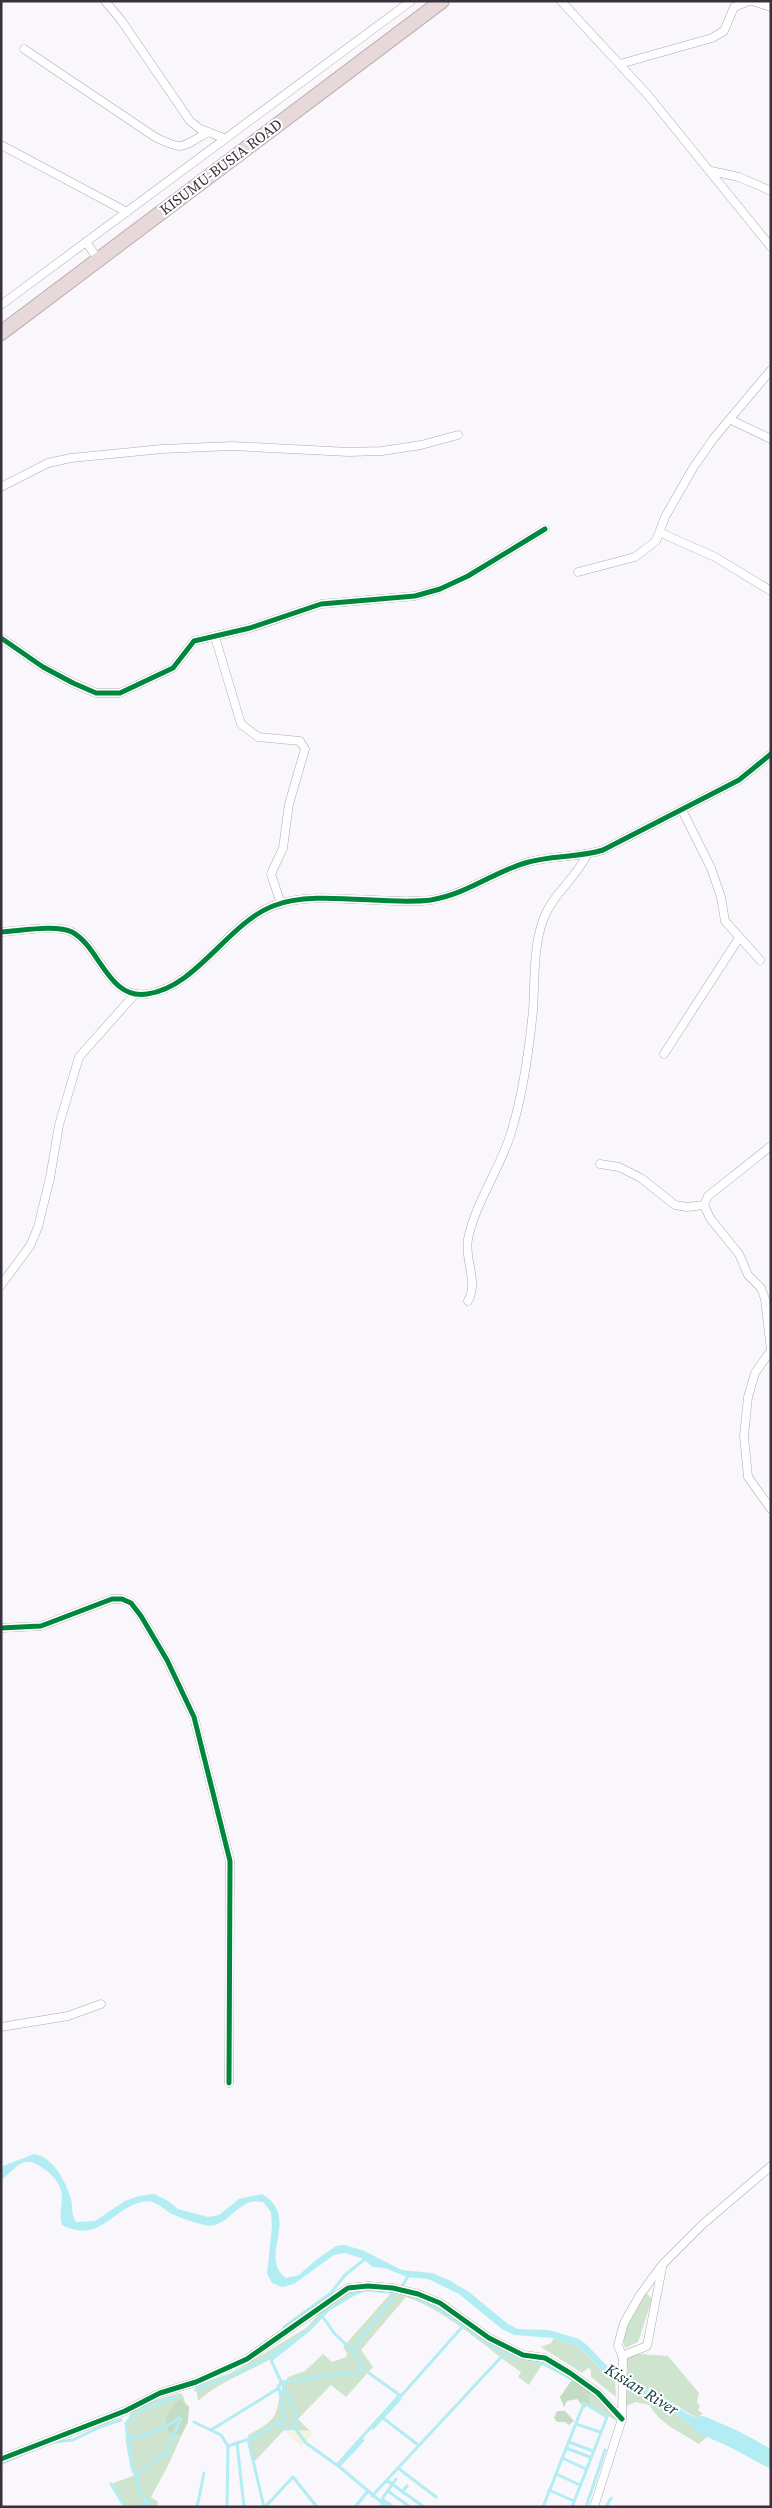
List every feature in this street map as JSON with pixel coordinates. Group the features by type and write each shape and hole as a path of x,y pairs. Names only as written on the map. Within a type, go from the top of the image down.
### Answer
{"highway":[{"name":"KISUMU-BUSIA ROAD","path":"1,333 442,1"}],"street":[{"path":"105,1 121,20 181,110 195,125 224,138"},
{"path":"1,305 411,1"},
{"path":"561,1 620,64 711,171 771,247"},
{"path":"620,64 712,38 724,31 734,7 751,1 771,7"},
{"path":"24,49 155,137 175,147 182,147 208,132"},
{"path":"1,145 127,212"},
{"path":"711,171 738,177 771,191"},
{"path":"86,242 98,259"},
{"path":"578,572 635,557 656,541 661,533 665,518 714,438 771,370"},
{"path":"731,420 771,439"},
{"path":"1,487 48,463 71,458 162,449 232,446 349,452 382,451 421,445 458,435"},
{"path":"1,638 43,667 73,683 96,693 120,693 173,668 194,642 321,604 415,596 440,589 468,576 545,529"},
{"path":"661,533 715,557 771,590"},
{"path":"215,637 241,724 258,737 300,741 305,749 289,804 283,848 271,874 281,904"},
{"path":"1,932 56,928 71,931 83,940 115,982 124,990 135,994 148,994 173,984 192,971 254,916 281,904 321,900 430,900 456,895 524,863 545,858 587,855 618,844 739,780 771,754"},
{"path":"682,810 711,868 721,897 725,921 760,960"},
{"path":"468,1301 473,1289 468,1240 476,1214 511,1134 520,1097 530,1041 536,953 542,922 548,906 581,867 587,855"},
{"path":"664,1054 739,938"},
{"path":"1,1285 30,1246 38,1227 50,1178 59,1125 79,1057 118,1016 135,994"},
{"path":"771,1146 708,1196 704,1205 710,1218 739,1254 748,1275 761,1288 765,1299 770,1350 755,1373 748,1397 744,1436 748,1477 771,1509"},
{"path":"600,1164 619,1167 641,1178 675,1205 688,1207 704,1205"},
{"path":"1,1628 41,1626 112,1599 122,1599 131,1603 141,1616 167,1660 194,1717 230,1861 229,2083"},
{"path":"1,2027 68,2016 101,2004"},
{"path":"594,2507 622,2419 620,2405 622,2357 618,2346 624,2323 662,2265 703,2224 771,2166"},
{"path":"622,2357 648,2346 662,2265"},
{"path":"1,2458 125,2410 160,2393 196,2382 247,2359 348,2288 368,2286 392,2288 418,2294 440,2303 489,2338 523,2355 546,2358 598,2393 622,2419"}],"green space":[{"path":"350,2290 366,2290 340,2303 271,2359 224,2383 198,2401 196,2386 231,2373 306,2328 328,2304"},
{"path":"392,2292 407,2294 432,2303 475,2332 494,2342 545,2360 529,2385 518,2377 521,2372 466,2331 437,2312 406,2297 361,2350 373,2367 346,2397 331,2385 298,2419 310,2431 284,2430 256,2460 253,2460 248,2435 261,2428 274,2416 288,2377 305,2371 323,2354 332,2362 346,2357 347,2353 343,2347"},
{"path":"646,2293 652,2299 638,2342 625,2348 624,2334 626,2326"},
{"path":"554,2338 578,2346 605,2373 615,2379 616,2397 591,2377 591,2370 588,2368 582,2373 541,2347 551,2343"},
{"path":"640,2354 668,2356 699,2393 697,2402 700,2406 698,2410 703,2414 696,2418 667,2399 626,2379 628,2371 626,2356"},
{"path":"571,2381 590,2382 589,2403 584,2408 577,2399 567,2401 564,2407 560,2397"},
{"path":"625,2386 667,2407 698,2430 710,2434 699,2444 665,2422 650,2405 636,2402 626,2406"},
{"path":"588,2389 618,2418 619,2422 583,2402"},
{"path":"181,2393 185,2403 183,2413 172,2432 181,2436 151,2497 158,2502 157,2507 125,2507 111,2484 135,2475 126,2442 126,2425 129,2417 133,2411 142,2406"},
{"path":"181,2399 189,2407 188,2422 181,2436 168,2432 165,2418 175,2403"},
{"path":"557,2411 565,2411 574,2421 569,2425 565,2422 557,2422 554,2418"}],"sand":[{"path":"284,2430 310,2431 313,2434 301,2446"}],"water":[{"path":"34,2154 47,2159 61,2176 70,2196 73,2216 76,2222 95,2221 125,2201 139,2196 154,2194 178,2209 208,2217 219,2215 239,2199 262,2194 273,2204 279,2214 280,2225 276,2259 278,2269 286,2278 299,2275 336,2246 344,2245 362,2250 402,2270 432,2273 449,2280 469,2292 508,2324 518,2329 549,2330 579,2339 610,2369 667,2399 686,2413 724,2433 720,2437 698,2430 667,2407 625,2386 605,2373 578,2346 553,2338 514,2335 502,2329 459,2294 428,2279 407,2277 385,2268 373,2267 361,2258 345,2253 334,2255 294,2284 282,2287 272,2283 267,2274 272,2226 271,2212 263,2202 245,2204 223,2221 211,2226 180,2217 153,2202 144,2201 128,2208 94,2229 85,2231 74,2230 62,2225 61,2190 56,2180 39,2165 32,2162 22,2163 1,2180 3,2166"}],"waterway":[{"path":"284,2327 331,2293 345,2275 365,2259"},
{"path":"401,2288 408,2276"},
{"path":"387,2507 341,2468 306,2443 295,2428 295,2412 271,2360 310,2329 328,2310 356,2293 366,2290 399,2293"},
{"path":"211,2430 279,2388 278,2386 283,2382 360,2372 363,2368 354,2352 360,2340 396,2293"},
{"path":"412,2296 433,2305 500,2351"},
{"path":"323,2317 334,2333 354,2352"},
{"path":"369,2373 401,2396 463,2326"},
{"path":"195,2390 252,2366 295,2340"},
{"path":"372,2496 505,2353 542,2363 575,2381"},
{"path":"228,2446 255,2437 285,2418 279,2388"},
{"path":"151,2507 139,2491 137,2478 132,2468 126,2423 139,2411 178,2396"},
{"path":"337,2465 398,2397"},
{"path":"373,2428 400,2399"},
{"path":"543,2507 584,2403 607,2417 572,2507"},
{"path":"127,2441 162,2429 179,2418"},
{"path":"383,2418 417,2444"},
{"path":"136,2475 168,2451 169,2444 181,2419"},
{"path":"55,2442 73,2440 102,2426 121,2420"},
{"path":"194,2422 221,2435 228,2446 227,2507"},
{"path":"278,2422 285,2429 295,2428"},
{"path":"576,2424 600,2432"},
{"name":"Kisian River","path":"702,2425 734,2439 771,2459"},
{"path":"248,2439 264,2507"},
{"path":"339,2466 363,2440"},
{"path":"569,2442 593,2451"},
{"path":"237,2443 244,2507"},
{"path":"566,2448 590,2457"},
{"path":"586,2507 605,2450"},
{"path":"1,2464 23,2454"},
{"path":"562,2458 586,2469"},
{"path":"398,2468 436,2497"},
{"path":"197,2507 204,2473"},
{"path":"556,2474 580,2485"},
{"path":"265,2507 293,2477 317,2507"},
{"path":"393,2507 382,2499 396,2479"},
{"path":"385,2482 389,2482 424,2507"},
{"path":"111,2484 125,2507"},
{"path":"402,2492 407,2486"},
{"path":"549,2490 574,2501"},
{"path":"355,2507 368,2491"},
{"path":"388,2491 410,2507"},
{"path":"606,2507 611,2498"},
{"path":"138,2507 147,2502"}],"cycle path":[{"path":"1,638 43,667 73,683 96,693 120,693 173,668 194,641 250,628 321,604 415,596 440,589 468,576 545,529"},
{"path":"1,932 48,928 72,932 82,939 105,971 123,989 134,994 147,994 165,989 181,980 197,968 241,926 273,906 290,901 329,898 393,901 431,900 456,893 501,872 535,860 594,853 739,780 771,754"},
{"path":"1,1628 41,1626 112,1599 122,1599 131,1603 141,1616 167,1660 194,1717 230,1861 229,2083"},
{"path":"1,2459 125,2411 160,2393 196,2382 247,2359 348,2288 368,2286 393,2288 418,2294 440,2303 489,2338 523,2355 545,2358 570,2373 598,2393 622,2419"}]}
